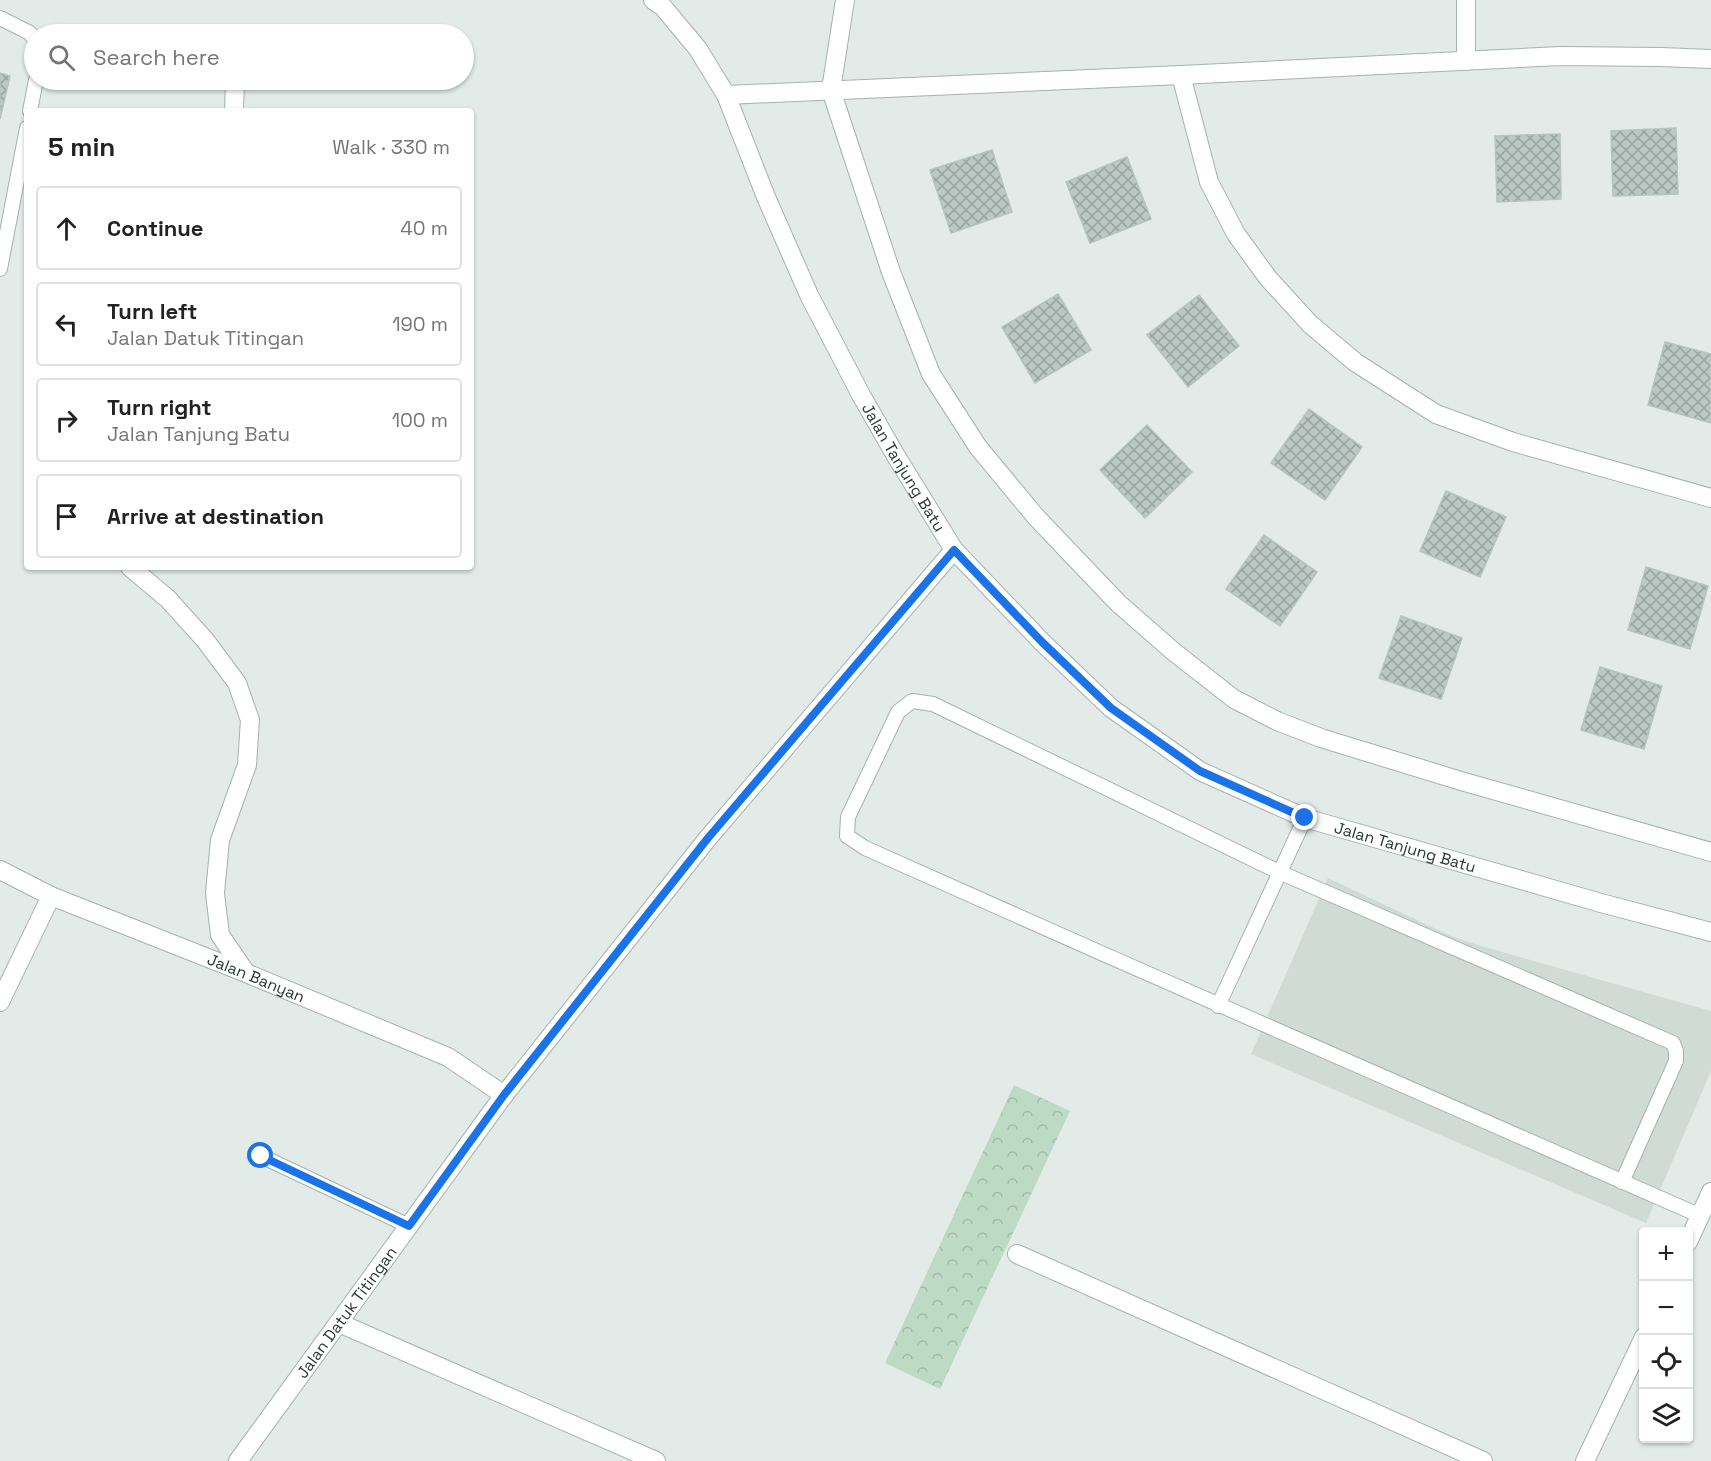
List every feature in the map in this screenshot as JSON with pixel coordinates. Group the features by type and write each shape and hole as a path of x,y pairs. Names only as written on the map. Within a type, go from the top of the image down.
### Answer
{"street":[{"name":"Jalan Tanjung Batu","path":"653,0 663,8 698,49 726,95 766,197 809,295 861,395 954,550 1042,642 1111,708 1200,771 1305,818 1600,903 1711,932"},
{"path":"845,0 831,90 891,272 932,374 978,447 1036,517 1118,603 1174,652 1234,699 1277,720 1321,738 1461,782 1711,852"},
{"path":"1466,0 1466,61"},
{"path":"726,95 1561,56 1711,59"},
{"path":"1180,75 1209,182 1236,234 1268,278 1310,324 1355,362 1436,414 1513,442 1711,498"},
{"path":"234,90 234,108"},
{"name":"Jalan Datuk Titingan","path":"238,1461 504,1095 708,838 954,550"},
{"path":"134,570 168,599 205,640 237,683 250,720 247,765 220,840 215,893 220,935 246,973"},
{"name":"Jalan Banyan","path":"0,870 51,896 246,973 448,1057 504,1095"},
{"path":"0,1002 51,896"},
{"path":"1693,1233 1711,1192"},
{"path":"1017,1254 1484,1461"},
{"path":"339,1323 656,1461"},
{"path":"1585,1461 1639,1348"}],"lane":[{"path":"0,18 24,30"},
{"path":"31,108 34,90"},
{"path":"0,269 24,144"},
{"path":"1622,1182 1676,1061 1673,1043 1279,872 933,704 912,701 898,712 848,817 847,836 865,848 1218,1006 1622,1182 1701,1216"},
{"path":"1218,1006 1305,818"},
{"path":"261,1156 409,1226"}],"shaded area":[{"path":"1328,878 1451,936 1711,1011 1711,1071 1646,1223 1251,1054"}],"green space":[{"path":"1014,1085 1070,1111 940,1389 885,1363"}],"building":[{"path":"0,73 10,76 0,119"},
{"path":"1676,128 1678,194 1613,196 1611,131"},
{"path":"1560,134 1561,199 1497,202 1495,136"},
{"path":"992,150 1012,212 951,233 930,170"},
{"path":"1127,157 1151,219 1090,243 1066,182"},
{"path":"1058,294 1091,350 1035,383 1002,327"},
{"path":"1199,295 1239,346 1188,387 1147,335"},
{"path":"1665,342 1711,354 1711,423 1648,405"},
{"path":"1309,409 1362,447 1325,500 1271,463"},
{"path":"1147,425 1192,472 1145,518 1100,470"},
{"path":"1446,491 1506,517 1480,577 1420,551"},
{"path":"1264,535 1317,572 1280,626 1226,589"},
{"path":"1646,567 1708,586 1690,649 1628,630"},
{"path":"1401,616 1462,638 1441,699 1379,678"},
{"path":"1600,667 1662,686 1644,749 1581,730"}],"route":[{"path":"261,1156 409,1226 504,1095 708,838 954,550 1042,642 1111,708 1200,771 1305,818"}]}
